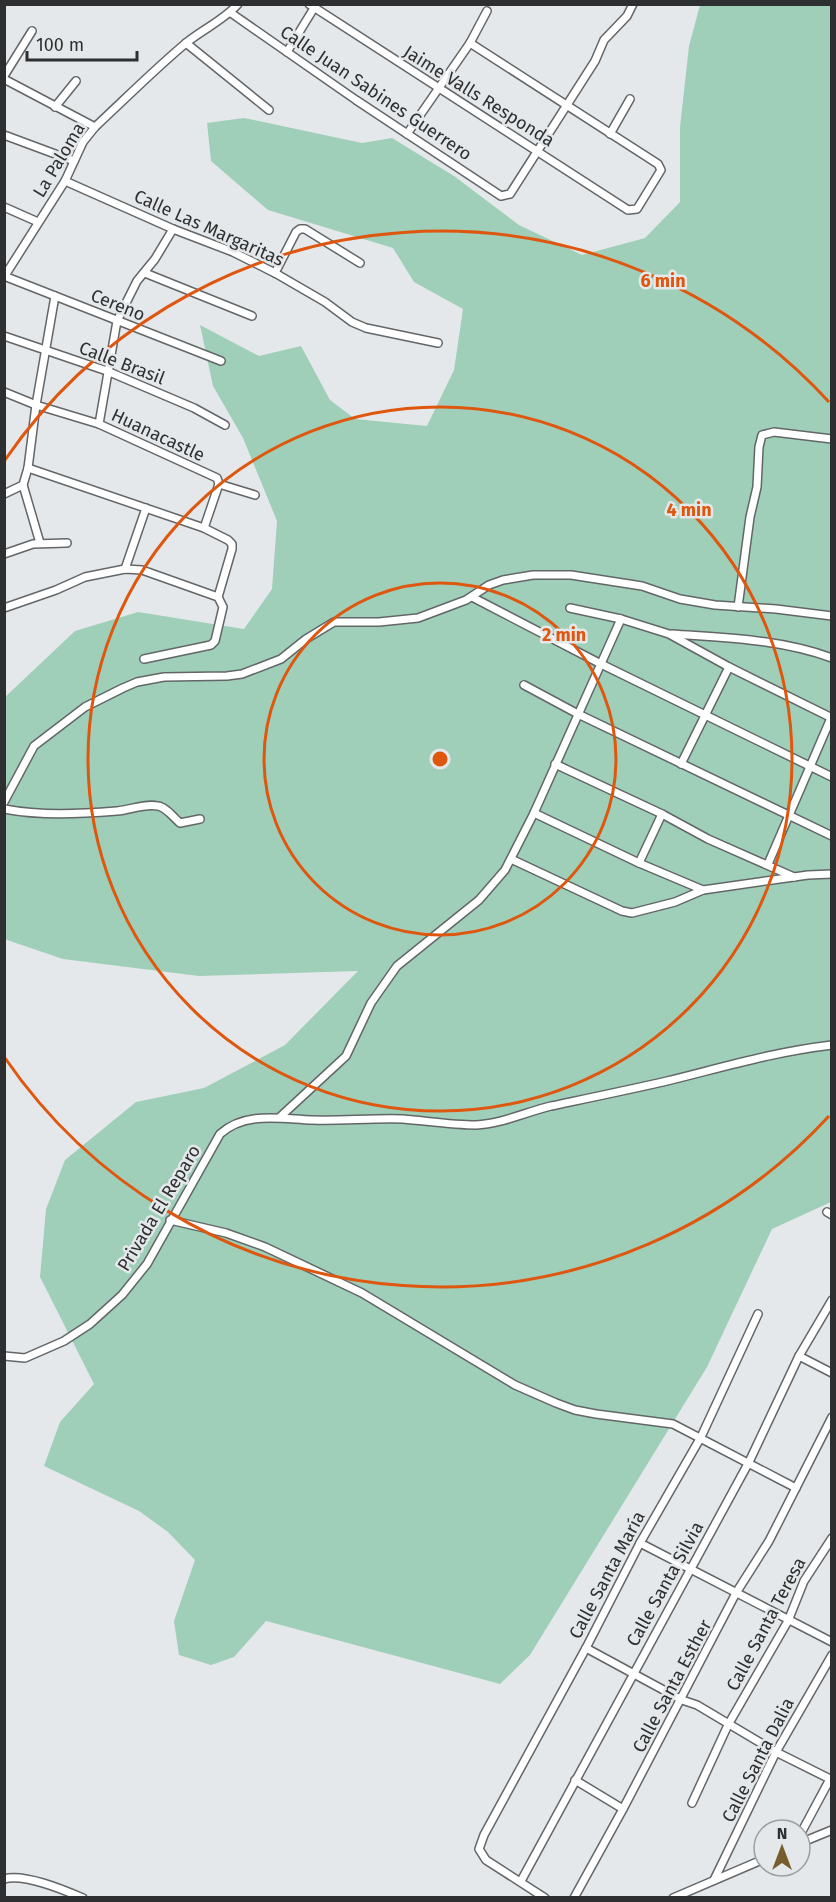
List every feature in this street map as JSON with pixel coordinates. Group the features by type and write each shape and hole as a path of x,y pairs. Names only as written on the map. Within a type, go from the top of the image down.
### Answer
{"street":[{"name":"La Paloma","path":"5,277 65,181 83,142 95,127 186,43 205,28 231,13 238,4"},
{"path":"538,151 595,61 604,40 627,16 633,4"},
{"path":"287,52 311,6"},
{"name":"Jaime Valls Responda","path":"311,6 439,90 633,211 637,209 661,170 658,164 610,134"},
{"path":"407,134 470,43 487,10"},
{"name":"Calle Juan Sabines Guerrero","path":"231,13 501,196 510,194 538,151"},
{"path":"32,31 4,78 95,127"},
{"path":"186,43 269,110"},
{"path":"470,43 610,134 630,99"},
{"path":"55,107 76,81"},
{"path":"4,135 74,161"},
{"name":"Calle Las Margaritas","path":"65,181 233,252 325,302 352,322 366,328 438,343"},
{"path":"4,207 38,222"},
{"path":"99,424 117,321 137,281 145,273 174,229"},
{"path":"275,273 296,232 300,229 305,229 360,263"},
{"path":"145,273 252,316"},
{"name":"Cereno","path":"5,277 221,361"},
{"path":"40,543 23,485 28,468 36,405 55,296"},
{"name":"Calle Brasil","path":"4,336 107,371 194,408 225,424"},
{"name":"Huanacastle","path":"4,392 36,405 99,424 217,478 219,483 204,528"},
{"path":"738,607 762,435 774,432 831,439"},
{"path":"28,468 204,528 228,540 232,544 218,597"},
{"path":"219,483 255,495"},
{"path":"4,494 23,485"},
{"path":"125,569 146,508"},
{"path":"4,554 40,543 67,543"},
{"path":"4,608 85,577 125,569 142,570 218,597 223,603 215,641 211,645 144,659"},
{"path":"4,802 34,746 85,707 137,682 164,677 242,674 280,659 306,639 334,622 403,621 430,614 472,597 489,585 502,580 560,574 627,583 680,599 831,616"},
{"path":"472,597 831,777"},
{"path":"570,608 669,634 770,642 809,650 831,658"},
{"path":"280,1117 346,1056 371,1003 398,966 479,900 497,880 511,859 534,813 621,620"},
{"path":"669,634 831,718 768,864"},
{"path":"681,764 729,667"},
{"path":"524,685 578,714 831,836"},
{"path":"555,764 662,814 708,839 794,877"},
{"path":"4,809 26,813 72,814 127,810 151,805 162,806 180,823 200,819"},
{"path":"534,813 702,890"},
{"path":"639,863 662,814"},
{"path":"511,859 622,911 632,913 675,902 702,890 831,874"},
{"name":"Privada El Reparo","path":"4,1356 24,1358 64,1341 90,1324 122,1295 147,1264 220,1134 228,1126 240,1121 280,1117 312,1120 402,1119 475,1125 491,1123 535,1110 667,1081 747,1059 831,1046"},
{"path":"170,1220 226,1233 265,1247 362,1293 515,1385 556,1403 596,1414 673,1424 796,1488"},
{"name":"Calle Santa Silvia","path":"521,1881 749,1462 799,1356 831,1300"},
{"name":"Calle Santa María","path":"521,1881 486,1860 478,1849 640,1543 701,1437 758,1314"},
{"path":"799,1356 831,1373"},
{"name":"Calle Santa Esther","path":"574,1898 736,1593 769,1541 831,1417"},
{"name":"Calle Santa Teresa","path":"692,1803 728,1725 788,1621 804,1581 831,1538"},
{"path":"640,1543 831,1642"},
{"path":"586,1648 681,1700 697,1705 776,1752 830,1779 809,1818"},
{"name":"Calle Santa Dalia","path":"714,1880 776,1752 831,1655"},
{"path":"575,1780 623,1809"},
{"path":"812,1838 831,1830"},
{"path":"673,1898 752,1864"},
{"path":"4,1879 13,1876 60,1888 83,1898"},
{"path":"521,1881 545,1898"}],"green space":[{"path":"700,5 831,5 831,1202 772,1229 707,1367 530,1655 500,1684 266,1621 234,1657 211,1665 179,1655 174,1621 195,1560 168,1532 139,1511 44,1466 60,1422 94,1384 40,1277 46,1209 65,1160 136,1102 204,1088 285,1045 358,971 199,976 63,959 7,940 4,936 4,698 75,631 138,612 244,629 272,589 277,521 243,438 213,386 200,325 259,356 301,346 330,400 355,419 427,426 454,370 463,309 414,282 393,248 268,210 211,161 207,123 244,118 362,143 392,138 454,176 519,225 582,255 645,238 680,202 680,127 689,46"}]}
